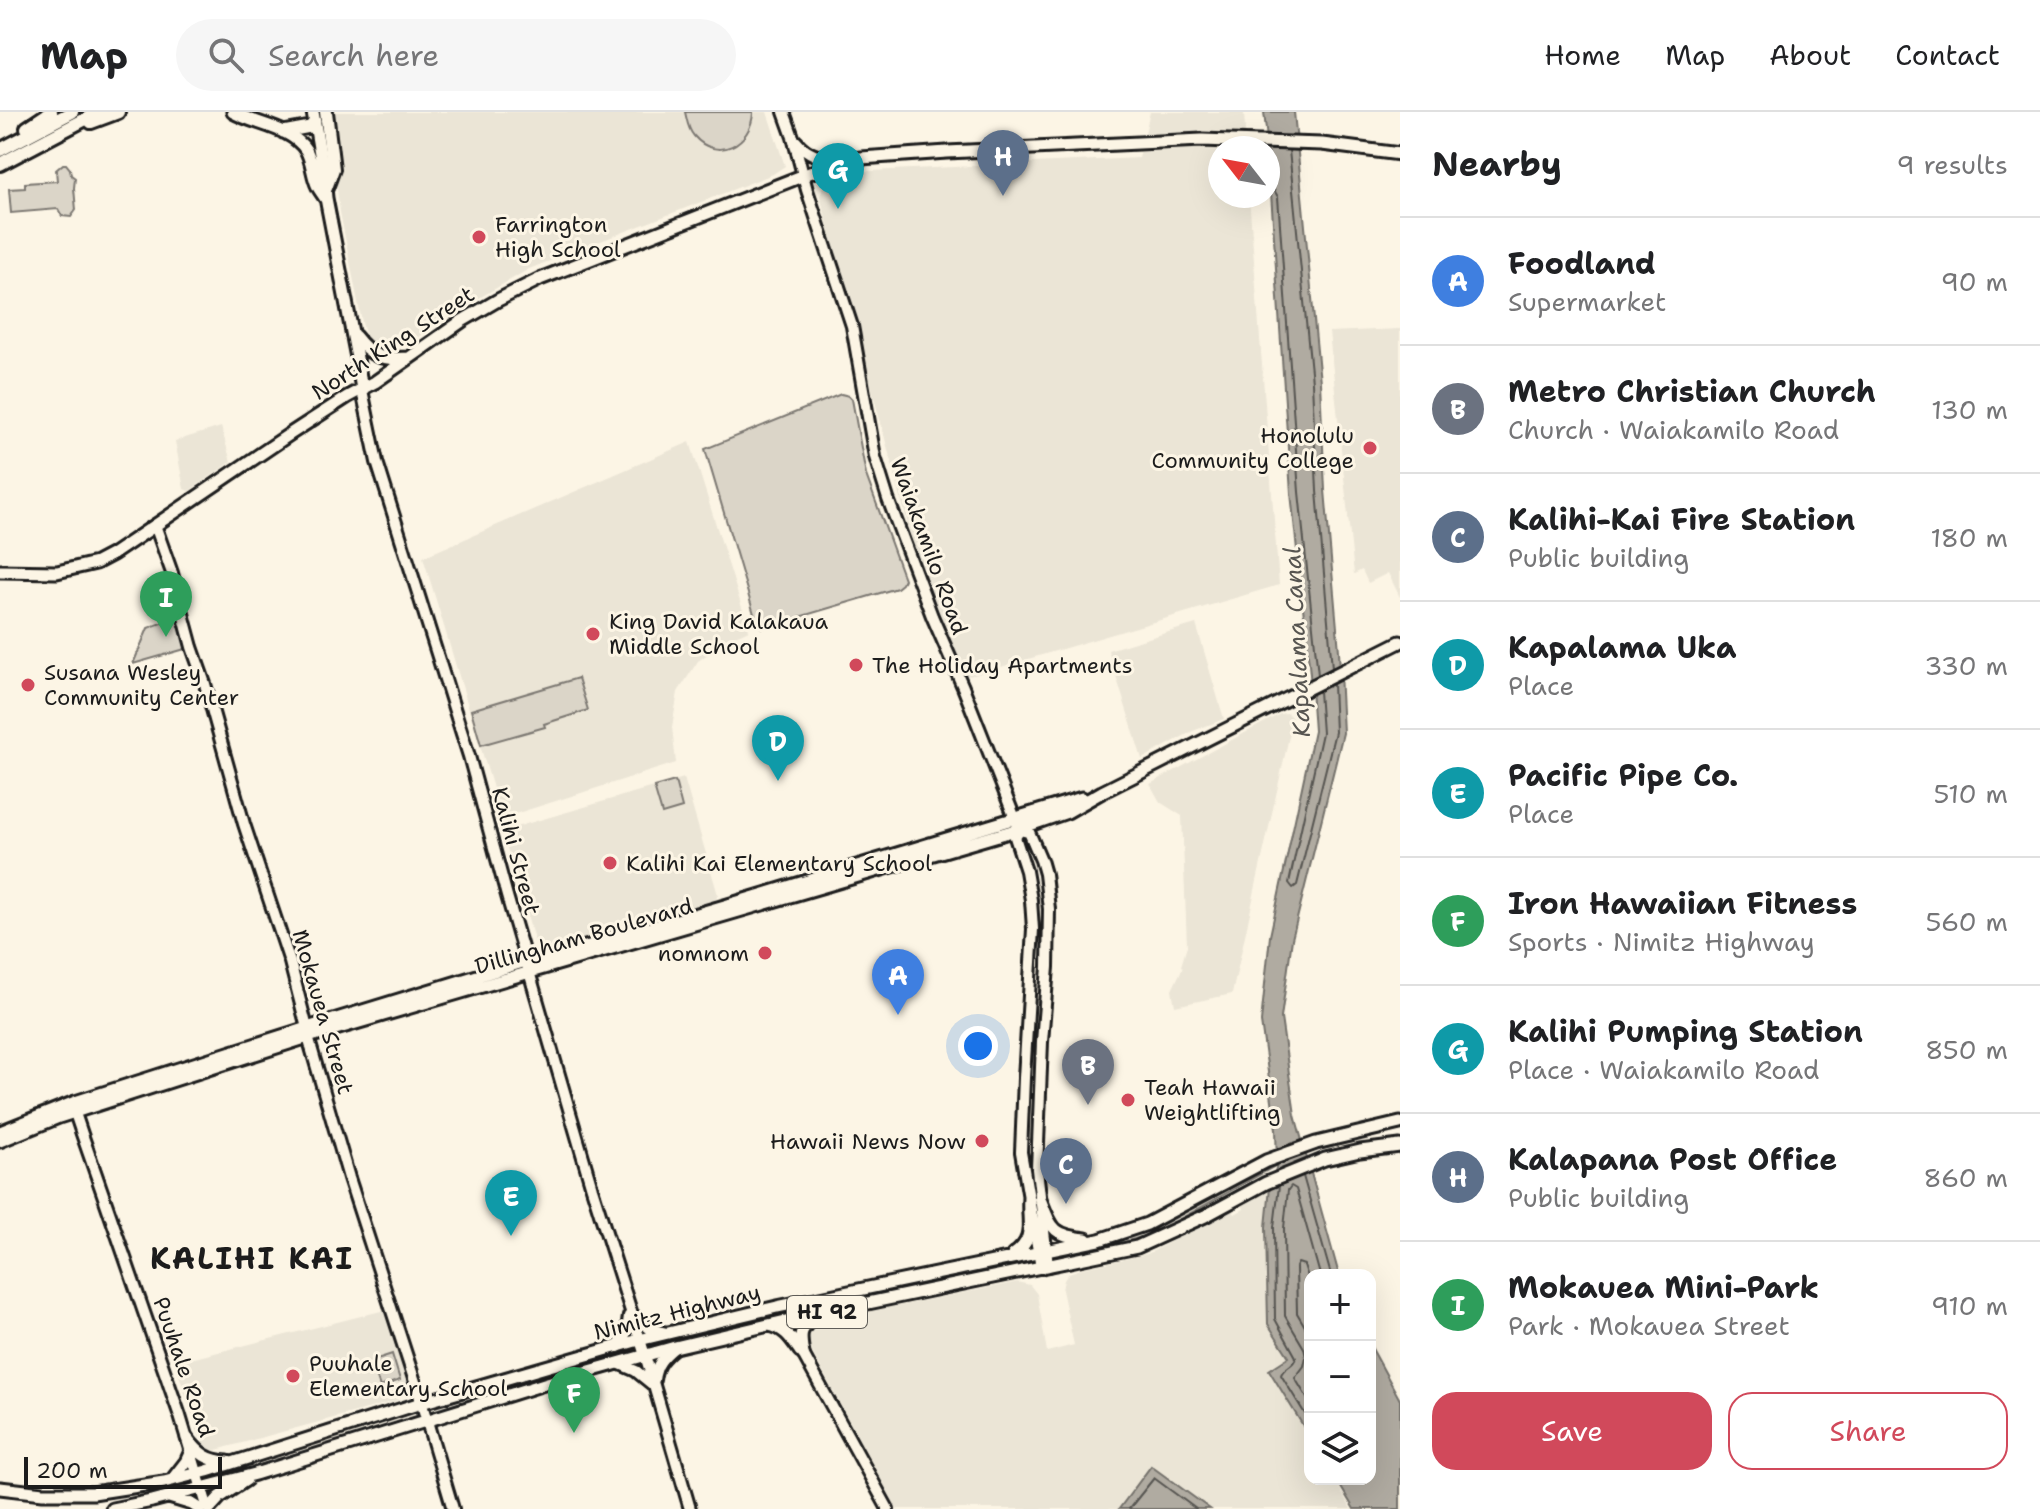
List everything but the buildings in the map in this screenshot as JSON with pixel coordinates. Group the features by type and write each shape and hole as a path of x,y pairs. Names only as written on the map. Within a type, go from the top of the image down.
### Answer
{"highway":[{"path":"0,148 51,112"},
{"path":"0,148 72,112"},
{"path":"0,164 99,112"},
{"path":"65,129 118,112"},
{"path":"326,112 333,169 326,193"}],"main road":[{"path":"233,112 282,132 300,143 307,152 317,186 326,193"},
{"name":"Waiakamilo Road","path":"784,112 852,326 875,457 888,499 932,616 1018,825 1015,837 1026,871 1033,929 1021,1152 1034,1198 1044,1267"},
{"path":"282,132 310,127 314,116"},
{"path":"314,116 326,193"},
{"path":"793,137 808,153 840,161"},
{"name":"North King Street","path":"0,571 57,572 96,563 498,300 540,279 840,161 1202,140 1304,144 1400,154"},
{"name":"Kalihi Street","path":"326,193 377,462 469,756 527,967 690,1509"},
{"path":"353,334 366,350 378,357 409,358"},
{"name":"Mokauea Street","path":"155,525 172,573 244,824 290,962 362,1219 453,1509"},
{"name":"Dillingham Boulevard","path":"75,1107 308,1032 1018,825 1102,792 1400,642"},
{"name":"Waiakamilo Road","path":"1018,825 1029,832 1041,860 1049,909 1034,1198"},
{"path":"0,1132 75,1107"},
{"path":"0,1141 75,1107"},
{"name":"Puuhale Road","path":"75,1107 208,1509"},
{"name":"Nimitz Highway","path":"0,1488 43,1493 93,1493 171,1481 421,1403 639,1340 777,1307 1099,1240 1147,1224 1266,1161 1316,1143 1400,1123"},
{"name":"Nimitz Highway","path":"112,1509 255,1474 554,1381 675,1347 820,1313 1137,1247 1205,1216 1266,1183 1325,1159 1400,1146"},
{"path":"1034,1198 1055,1230 1065,1236 1099,1240"},
{"path":"1010,1258 1021,1250 1030,1236 1028,1215 1034,1198"},
{"path":"629,1310 650,1329 667,1333"},
{"path":"618,1347 629,1323 629,1310"},
{"path":"803,1354 799,1338 808,1322 820,1313"},
{"path":"769,1325 785,1331 803,1354 888,1509"},
{"path":"620,1364 636,1371 654,1386 658,1364 675,1347"},
{"path":"399,1411 416,1385 447,1396"},
{"path":"187,1438 205,1457 237,1462"},
{"path":"171,1481 191,1451"},
{"path":"208,1509 220,1497 255,1474"},
{"path":"169,1497 200,1509"}],"shaded area":[{"name":"Farrington High School","path":"327,112 767,112 785,166 773,174 529,269 387,355 369,345 363,327 340,212"},
{"path":"685,112 753,112 747,133 740,141 723,149 703,144 694,136"},
{"path":"1150,112 1244,112 1245,136 1208,136 1208,208 1250,208 1279,585 965,676 914,547 820,196 828,173 1139,158"},
{"path":"63,164 75,178 76,210 71,217 62,216 58,209 11,213 9,189 25,188 25,183 57,181 56,170"},
{"name":"Honolulu Community College","path":"1400,329 1400,597 1388,573 1368,583 1362,570 1354,574 1329,332"},
{"path":"841,394 852,399 866,475 904,579 897,588 762,628 757,624 705,449"},
{"path":"221,427 231,462 189,491 184,489 175,441"},
{"name":"King David Kalakaua Middle School","path":"690,442 749,630 731,638 698,661 678,692 672,727 676,763 502,818 423,557"},
{"path":"182,615 192,647 133,664 148,628"},
{"path":"1196,624 1224,719 1193,731 1142,759 1108,650"},
{"path":"578,678 588,710 544,724 545,727 481,745 471,710"},
{"path":"1287,713 1292,723 1232,994 1175,1006 1172,990 1183,967 1187,946 1182,816 1160,802 1150,784"},
{"name":"Kalihi Kai Elementary School","path":"684,778 718,895 714,901 538,953 502,831"},
{"path":"675,781 682,808 662,814 654,787"},
{"path":"1277,1156 1277,1165 1153,1234 1061,1256 1061,1252 1136,1234"},
{"path":"1270,1191 1269,1324 1289,1358 1269,1370 1304,1429 1304,1485 1337,1485 1351,1509 1210,1509 1151,1466 1119,1509 897,1509 810,1348 809,1338 814,1327 826,1320 1017,1282 1030,1285 1037,1294 1047,1352 1074,1345 1062,1290 1069,1273 1147,1254 1232,1210 1235,1214 1244,1209 1242,1204"},
{"name":"Puuhale Elementary School","path":"385,1310 410,1389 396,1401 205,1453 175,1363"},
{"path":"392,1354 400,1380 380,1387 371,1361"}],"water":[{"path":"1264,112 1294,112 1320,382 1343,733 1292,939 1281,1018 1295,1115 1337,1269 1304,1269 1304,1427 1269,1370 1289,1357 1268,1324 1266,1227 1270,1187 1277,1165 1276,1129 1261,1022 1270,936 1314,731 1291,493 1272,208 1280,208 1280,136 1267,136"},
{"path":"1376,1356 1400,1400 1400,1509 1354,1509 1340,1485 1376,1485"},
{"path":"1151,1466 1210,1509 1119,1509"}],"place":[{"name":"Kalapana Post Office","path":"1003,196"},
{"name":"Kalihi Pumping Station","path":"838,209"},
{"name":"Farrington High School","path":"479,237"},
{"name":"Honolulu Community College","path":"1370,448"},
{"name":"King David Kalakaua Middle School","path":"593,634"},
{"name":"Mokauea Mini-Park","path":"166,637"},
{"name":"The Holiday Apartments","path":"856,665"},
{"name":"Susana Wesley Community Center","path":"28,685"},
{"name":"Kapalama Uka","path":"778,781"},
{"name":"Kalihi Kai Elementary School","path":"610,863"},
{"name":"nomnom","path":"765,953"},
{"name":"Foodland","path":"898,1015"},
{"name":"Teah Hawaii Weightlifting","path":"1128,1100"},
{"name":"Metro Christian Church","path":"1088,1105"},
{"name":"Hawaii News Now","path":"982,1141"},
{"name":"Kalihi-Kai Fire Station","path":"1066,1204"},
{"name":"Pacific Pipe Co.","path":"511,1236"},
{"name":"Puuhale Elementary School","path":"293,1376"},
{"name":"Iron Hawaiian Fitness","path":"574,1433"}],"district":[{"name":"KALIHI KAI","path":"252,1258"}],"water label":[{"name":"Kapalama Canal","path":"1297,642"}]}
